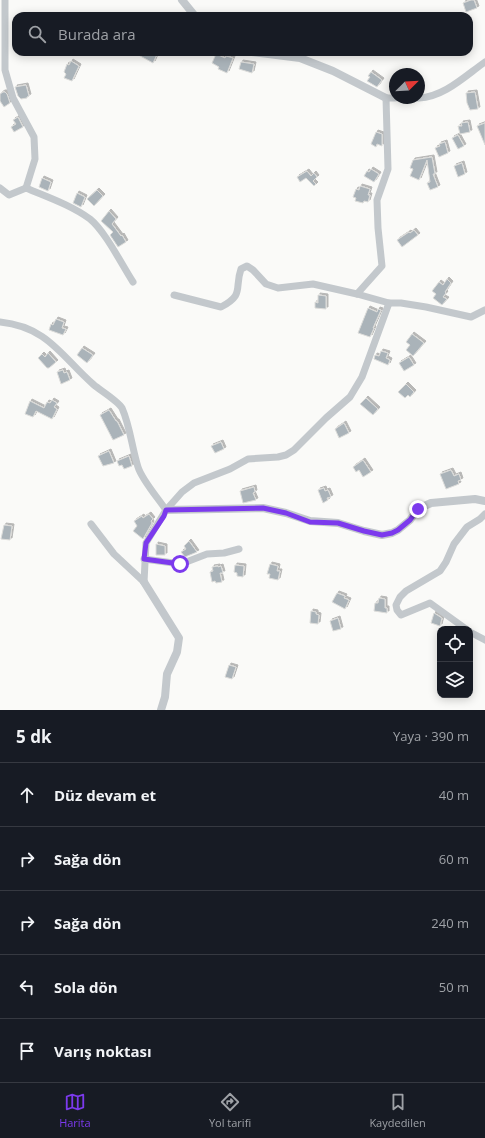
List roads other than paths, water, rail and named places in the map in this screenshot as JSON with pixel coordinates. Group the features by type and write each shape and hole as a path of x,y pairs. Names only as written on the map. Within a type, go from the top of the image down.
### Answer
{"street":[{"path":"5,0 5,70 12,98 34,137 34,159 26,188"},
{"path":"182,0 192,12"},
{"path":"284,56 300,58 333,70 386,98 388,169 377,200 382,266 357,294"},
{"path":"425,98 441,93 485,62"},
{"path":"0,188 9,195 26,188 66,204 90,219 100,230 133,282"},
{"path":"174,295 221,307 231,302 239,286 241,269 247,266 254,270 266,284 278,288 313,284 357,294 389,304 401,303 471,317 485,310"},
{"path":"144,582 146,543 164,516 166,510 182,492 194,483 230,469 248,459 278,458 286,455 294,450 326,418 350,398 362,377 389,304"},
{"path":"0,322 25,327 37,332 49,340 93,384 121,406 138,468 166,510"},
{"path":"166,510 263,508 286,513 310,522 338,523 382,535 398,530 410,520 418,509 430,503 476,499 485,501"},
{"path":"462,626 430,603 401,615 397,610 396,605 400,596 406,591 440,571 454,544 467,526 480,519 485,514"},
{"path":"91,524 114,554 144,582 179,638 177,652 167,674 165,697 161,710"},
{"path":"144,559 180,564 207,554 224,553 239,549"},
{"path":"473,634 485,640"}]}
